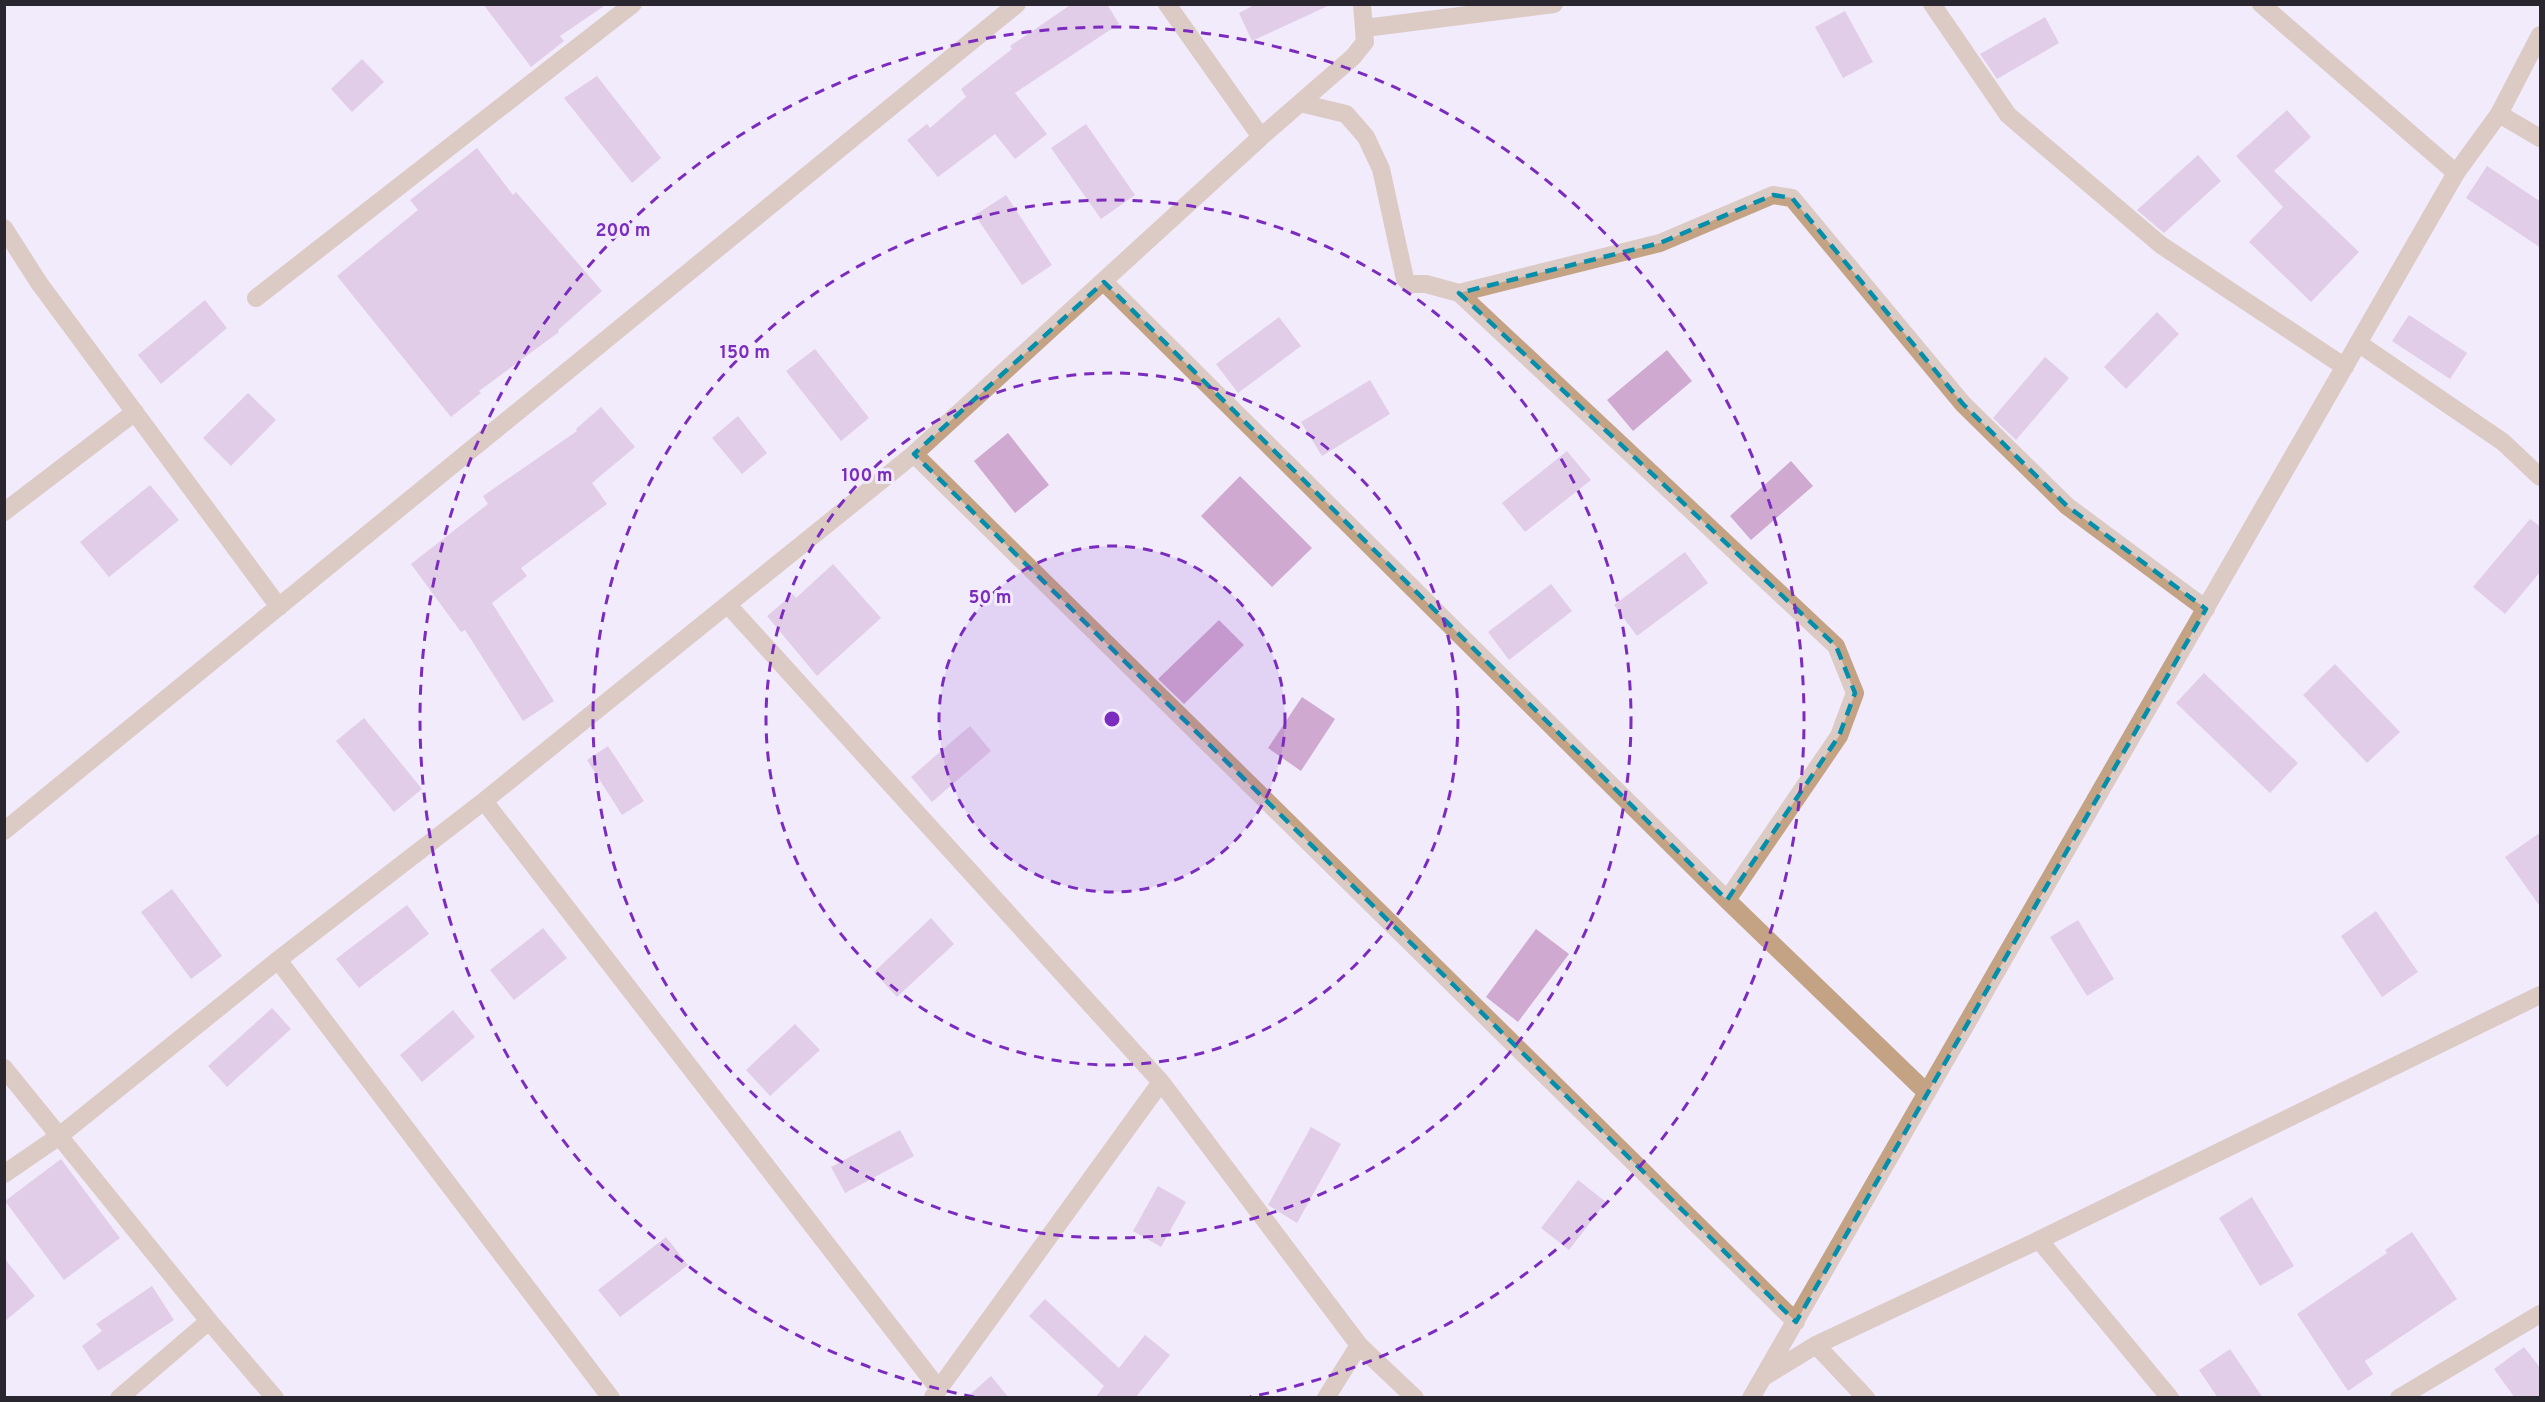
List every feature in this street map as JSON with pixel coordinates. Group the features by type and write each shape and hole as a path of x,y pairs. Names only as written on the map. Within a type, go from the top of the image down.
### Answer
{"street":[{"path":"256,298 633,4"},
{"path":"4,831 1017,4"},
{"path":"1167,4 1261,137"},
{"path":"4,1174 58,1137 278,960 483,801 914,454 1261,137 1353,57 1365,42 1362,4"},
{"path":"1365,28 1554,4"},
{"path":"1932,4 2008,115 2161,245 2345,367"},
{"path":"2260,4 2456,173"},
{"path":"1751,1398 2456,173 2499,114 2541,35"},
{"path":"1300,103 1346,114 1366,137 1381,169 1407,282 1426,284 1459,293 1836,646 1855,693 1839,736 1727,900"},
{"path":"2499,114 2541,138"},
{"path":"1459,293 1660,243 1773,195 1792,198 1963,404 2067,506 2206,609"},
{"path":"4,228 39,283 279,607"},
{"path":"1104,282 1727,900 1927,1094"},
{"path":"2358,343 2503,442 2541,477"},
{"path":"4,512 135,412"},
{"path":"914,454 1796,1322"},
{"path":"728,604 1161,1082 1359,1345 1415,1398"},
{"path":"483,801 936,1393 1161,1082"},
{"path":"278,960 611,1398"},
{"path":"1764,1376 1816,1345 2039,1240 2541,995"},
{"path":"4,1068 58,1137 274,1398"},
{"path":"2039,1240 2170,1398"},
{"path":"2398,1398 2541,1314"},
{"path":"119,1398 209,1321"},
{"path":"1326,1398 1359,1345"},
{"path":"1816,1345 1866,1398"}],"highlighted area":[{"path":"1773,195 1792,198 1963,404 2067,506 2206,609 1796,1322 914,454 1104,282 1727,900 1839,736 1855,693 1836,646 1459,293 1660,243"}],"building":[{"path":"483,4 607,4 560,36 564,41 531,67"},
{"path":"1072,4 1107,4 1119,24 1015,93 1047,134 1015,159 995,134 938,177 907,140 927,124 930,128 966,97 961,89 1012,49 1010,46"},
{"path":"1256,4 1332,4 1252,41 1239,13"},
{"path":"1845,11 1873,62 1843,78 1815,27"},
{"path":"2045,17 2059,43 1997,79 1980,54"},
{"path":"362,59 384,82 352,112 331,89"},
{"path":"597,76 661,158 632,183 564,98"},
{"path":"2287,110 2311,137 2274,171 2359,252 2311,302 2249,242 2283,207 2236,156"},
{"path":"1086,124 1135,195 1101,219 1051,148"},
{"path":"477,148 513,195 516,192 602,291 558,330 559,332 479,391 481,393 451,417 337,276 418,210 410,200"},
{"path":"2198,155 2221,181 2164,233 2137,210"},
{"path":"2487,166 2541,202 2541,248 2466,198"},
{"path":"1006,195 1052,265 1022,285 975,215"},
{"path":"205,300 227,328 161,384 138,355"},
{"path":"2157,312 2179,334 2126,389 2104,367"},
{"path":"2409,315 2467,353 2450,379 2392,341"},
{"path":"1279,317 1301,346 1238,393 1216,364"},
{"path":"815,349 869,418 841,441 786,371"},
{"path":"1667,350 1692,381 1633,431 1607,400"},
{"path":"2045,357 2069,378 2016,440 1993,418"},
{"path":"1370,380 1390,414 1322,456 1301,422"},
{"path":"248,393 276,420 231,466 203,438"},
{"path":"601,407 635,447 592,483 607,504 521,568 527,576 492,603 554,701 523,721 465,630 461,632 411,564 488,504 483,496 577,431 576,429"},
{"path":"738,416 767,453 742,474 712,438"},
{"path":"1008,433 1049,485 1015,513 974,461"},
{"path":"1567,451 1591,480 1525,532 1502,503"},
{"path":"1791,461 1813,486 1751,540 1730,516"},
{"path":"1240,476 1312,548 1272,587 1201,516"},
{"path":"150,485 179,520 109,577 80,542"},
{"path":"2530,519 2541,527 2541,571 2505,614 2473,587"},
{"path":"1685,552 1708,583 1637,636 1614,605"},
{"path":"833,564 881,618 817,676 767,616 793,594 796,598"},
{"path":"1551,584 1572,611 1509,660 1488,632"},
{"path":"1219,620 1244,645 1184,704 1158,679"},
{"path":"2335,664 2400,732 2367,763 2303,695"},
{"path":"2204,673 2298,763 2270,793 2176,703"},
{"path":"1302,697 1335,719 1301,771 1268,748"},
{"path":"364,718 422,789 394,812 336,741"},
{"path":"970,726 991,751 932,802 911,777"},
{"path":"608,746 644,801 622,815 587,760"},
{"path":"2541,832 2541,908 2505,857"},
{"path":"172,889 222,956 191,979 141,912"},
{"path":"407,905 429,934 359,988 336,959"},
{"path":"2376,911 2418,972 2382,997 2341,936"},
{"path":"931,918 954,944 897,997 874,972"},
{"path":"2078,920 2114,979 2087,996 2050,937"},
{"path":"543,928 567,958 514,1000 490,970"},
{"path":"1536,929 1569,954 1518,1022 1486,997"},
{"path":"272,1008 291,1029 227,1087 208,1066"},
{"path":"453,1010 475,1037 422,1082 400,1055"},
{"path":"795,1024 820,1050 770,1096 746,1070"},
{"path":"1311,1127 1341,1144 1297,1223 1268,1205"},
{"path":"900,1130 914,1156 845,1193 831,1167"},
{"path":"61,1159 120,1238 64,1280 5,1201"},
{"path":"1578,1180 1606,1202 1569,1250 1541,1228"},
{"path":"1158,1186 1186,1202 1161,1247 1133,1231"},
{"path":"2252,1197 2294,1266 2260,1286 2219,1218"},
{"path":"2412,1232 2457,1299 2365,1361 2373,1374 2348,1391 2297,1314 2387,1253 2385,1250"},
{"path":"666,1237 688,1265 620,1317 598,1290"},
{"path":"4,1258 35,1296 4,1322"},
{"path":"152,1286 174,1320 98,1371 82,1346 102,1331 96,1324"},
{"path":"1045,1299 1119,1368 1145,1335 1170,1355 1135,1398 1095,1398 1104,1386 1029,1316"},
{"path":"2524,1347 2541,1369 2541,1398 2515,1398 2494,1369"},
{"path":"2230,1349 2263,1398 2218,1398 2199,1370"},
{"path":"991,1376 1009,1398 966,1398"}]}
